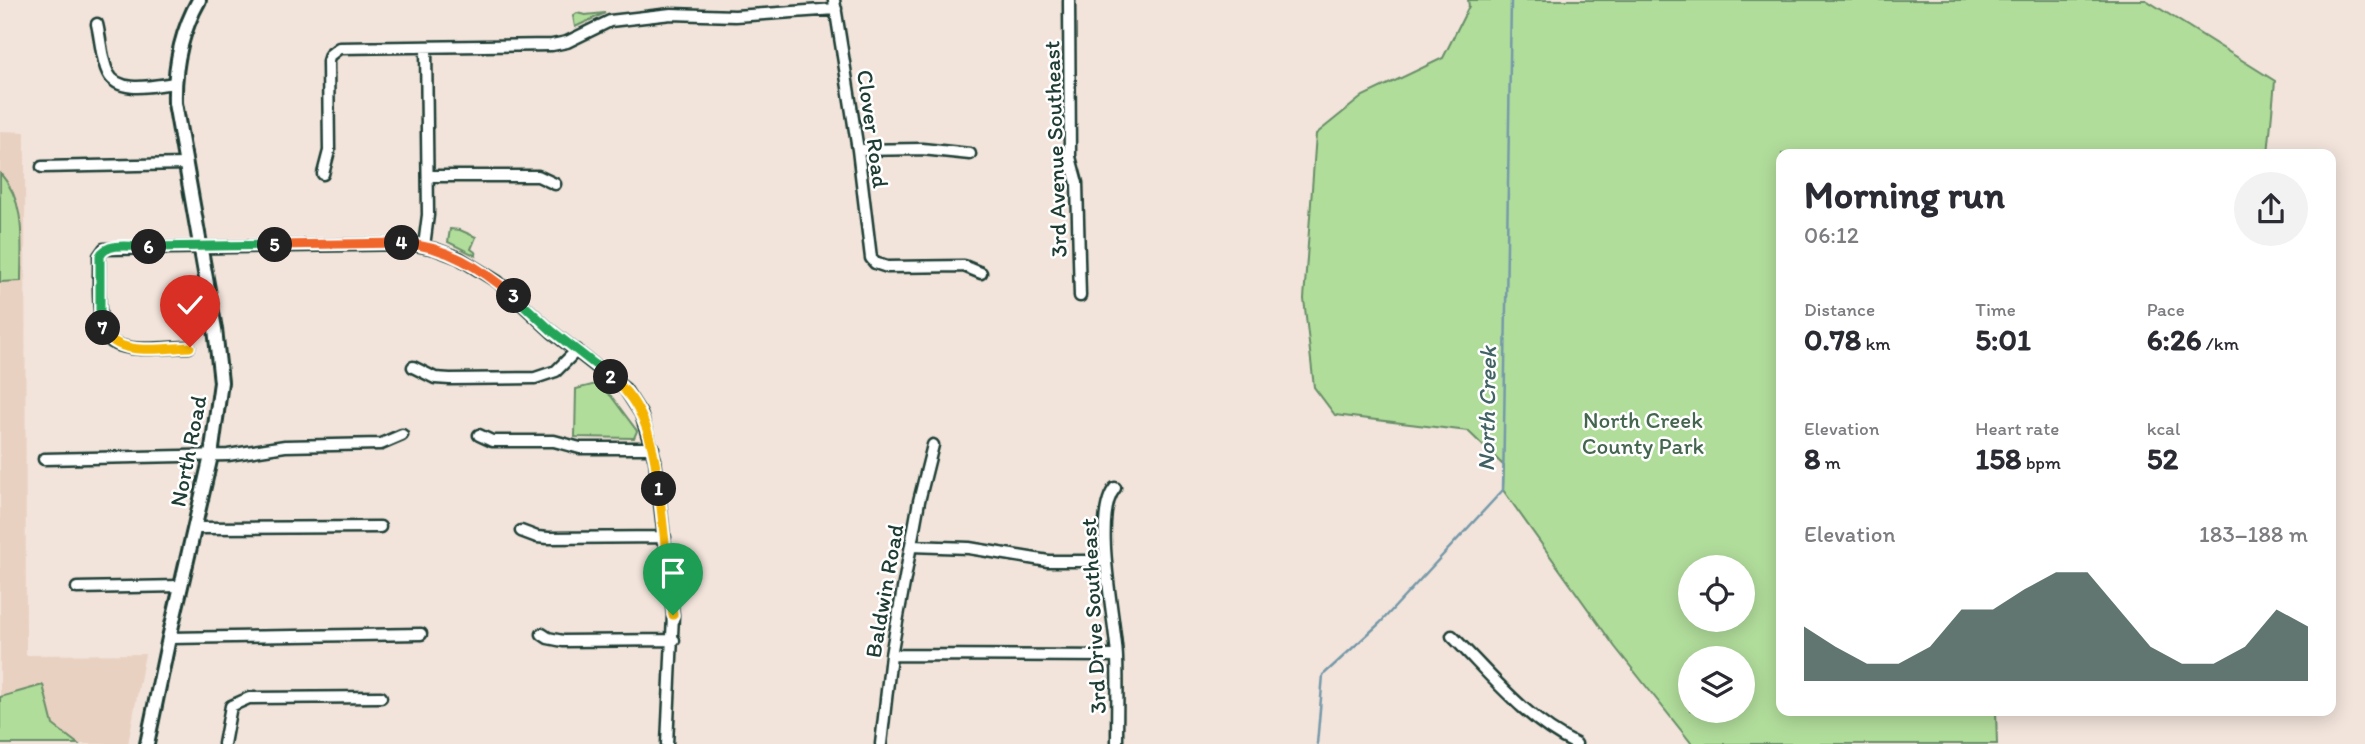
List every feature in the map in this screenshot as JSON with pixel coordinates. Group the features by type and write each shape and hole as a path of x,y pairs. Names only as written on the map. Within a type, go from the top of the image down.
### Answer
{"street":[{"name":"North Road","path":"148,744 169,638 211,456 219,406 221,372 176,114 175,83 181,42 199,0"},
{"name":"3rd Avenue Southeast","path":"1069,0 1070,157 1077,183 1080,296"},
{"path":"323,174 329,151 328,61 330,55 339,48 552,45 567,42 610,21 671,13 734,16 835,4"},
{"name":"Clover Road","path":"835,4 858,150 869,252 875,263 887,267 964,266 981,273"},
{"path":"97,24 108,76 121,85 135,87 175,83"},
{"path":"424,246 428,215 426,47"},
{"path":"858,150 922,149 970,154"},
{"path":"42,167 185,164"},
{"path":"428,176 538,176 555,184"},
{"path":"190,347 132,348 118,345 108,339 100,312 100,256 104,248 399,243 424,246 458,258 485,272 625,389 641,414 653,448 673,615 674,639 667,744"},
{"path":"413,367 423,374 442,379 535,378 556,371 577,350"},
{"path":"44,459 228,455 285,446 381,444 402,435"},
{"path":"479,435 492,441 554,441 580,448 653,448"},
{"name":"Baldwin Road","path":"881,744 891,655 919,501 933,445"},
{"name":"3rd Drive Southeast","path":"1115,488 1107,504 1105,561 1117,656 1117,744"},
{"path":"195,528 380,527"},
{"path":"521,531 548,538 664,537"},
{"path":"911,546 969,548 1048,561 1105,561"},
{"path":"77,588 181,586"},
{"path":"169,638 421,634"},
{"path":"542,634 563,641 674,639"},
{"path":"1452,636 1532,716 1576,744"},
{"path":"891,655 1117,656"},
{"path":"224,744 231,706 249,698 381,697"}],"shaded area":[{"path":"0,131 25,132 26,655 145,654 128,744 0,744"}],"green space":[{"name":"North Creek County Park","path":"1468,0 2146,0 2275,81 2268,149 1776,149 1776,716 1996,716 1997,744 1692,744 1615,647 1503,490 1504,466 1468,431 1335,415 1314,387 1304,299 1316,134 1363,96 1443,58 1469,6"},
{"path":"577,13 605,13 575,27 573,16"},
{"path":"0,173 9,185 19,210 21,281 0,282"},
{"path":"450,229 476,237 471,249 476,256 448,242"},
{"path":"596,384 611,396 637,431 634,438 575,437 576,389"},
{"path":"43,685 53,725 78,744 0,744 0,697"}],"waterway":[{"name":"North Creek","path":"1317,744 1323,675 1380,623 1503,490 1511,0"}],"route":[{"path":"190,347 132,348 118,345 108,339 100,312 100,256 104,248 399,243 435,248 472,265 498,282 552,331 625,389 634,402 646,424 652,443 673,615"}]}
